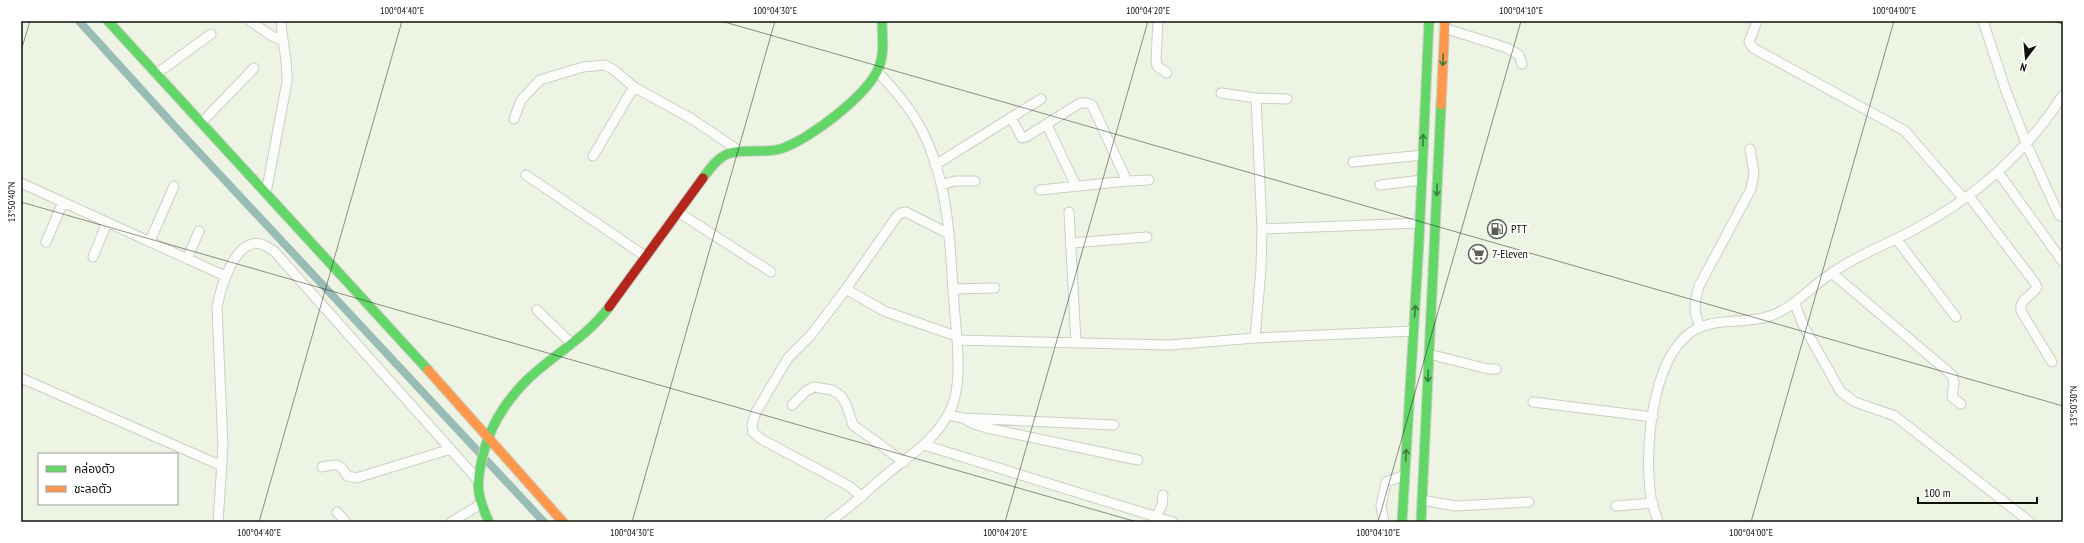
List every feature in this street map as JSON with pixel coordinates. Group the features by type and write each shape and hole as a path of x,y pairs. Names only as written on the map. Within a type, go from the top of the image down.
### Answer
{"street":[{"path":"108,21 401,340 486,442 564,522"},
{"path":"250,21 272,36 282,40"},
{"path":"266,194 287,82 288,66 282,40 281,21"},
{"path":"489,522 481,504 478,475 486,442 496,419 514,393 548,361 572,344 602,316 714,163 723,155 742,152 779,150 797,143 827,122 868,85 878,72 882,46 882,21"},
{"path":"1158,21 1157,66 1167,73"},
{"path":"1402,522 1420,222 1429,21"},
{"path":"1757,21 1749,42 1753,48 1905,131 1966,198 2035,283 2036,287 2034,292 2023,300 2020,306 2021,311 2052,362"},
{"path":"1983,21 2006,91 2027,145 2059,215 2063,216"},
{"path":"1420,522 1444,24 1507,48 1519,55 1522,64"},
{"path":"156,74 211,34"},
{"path":"514,119 521,100 540,80 583,67 605,66 614,70 634,87 692,119 742,152"},
{"path":"201,123 254,68"},
{"path":"829,522 862,497 938,432 948,415 955,396 957,375 957,338 949,234 941,185 925,136 914,115 903,99 878,72"},
{"path":"593,156 634,87"},
{"path":"1221,93 1256,98 1287,99"},
{"path":"1658,522 1653,503 1648,465 1656,395 1662,372 1673,351 1690,333 1701,327 1769,316 1795,304 1832,273 1897,240 1939,216 1966,198 1998,172 2027,145 2063,95"},
{"path":"1255,338 1262,269 1262,229 1256,98"},
{"path":"935,164 1041,99"},
{"path":"1011,117 1022,138 1047,125 1080,103 1092,105 1127,181"},
{"path":"1047,125 1076,186"},
{"path":"1701,327 1695,318 1697,292 1751,189 1754,173 1750,149"},
{"path":"1353,162 1423,155"},
{"path":"1998,172 2063,262"},
{"path":"526,175 646,256"},
{"path":"941,185 955,180 975,181"},
{"path":"1040,190 1149,180"},
{"path":"1380,185 1422,180"},
{"path":"21,184 226,276"},
{"path":"150,241 174,186"},
{"path":"46,242 63,202"},
{"path":"678,212 771,272"},
{"path":"862,497 849,486 761,439 753,432 752,425 760,404 788,358 811,335 901,213 906,212 949,234"},
{"path":"1069,212 1076,343"},
{"path":"93,257 107,222"},
{"path":"1262,229 1420,222"},
{"path":"187,259 199,231"},
{"path":"1071,243 1147,237"},
{"path":"1897,240 1956,317"},
{"path":"218,522 222,466 217,308 226,276 239,252 252,245 260,244 274,251 451,449 478,475"},
{"path":"1832,273 1952,375 1954,383 1952,397 1961,404"},
{"path":"953,289 995,288"},
{"path":"846,289 884,310 957,338 1169,345 1255,338 1413,331"},
{"path":"1795,304 1803,325 1841,392 1856,402 1895,416 2030,522"},
{"path":"537,310 572,344"},
{"path":"1429,354 1488,369 1496,368"},
{"path":"21,378 222,466"},
{"path":"792,405 806,391 814,387 832,390 841,396 853,425 904,462"},
{"path":"1533,402 1653,417"},
{"path":"948,415 963,418 1114,425"},
{"path":"963,418 974,424 987,428 1138,460"},
{"path":"924,445 1173,522"},
{"path":"322,468 339,465 343,468 347,476 356,478 451,449"},
{"path":"1384,522 1381,506 1386,482 1405,475"},
{"path":"1156,517 1162,505 1163,495"},
{"path":"1422,500 1455,506 1529,502"},
{"path":"1616,506 1653,503"},
{"path":"451,522 481,504"},
{"path":"337,512 346,522"}],"waterway":[{"path":"79,21 178,130 544,522"}],"traffic: fast":[{"path":"108,21 428,370"},
{"path":"703,178 720,158 732,153 775,150 792,144 821,127 851,103 873,78 879,67 883,50 882,21"},
{"path":"1402,522 1419,241 1429,21"},
{"path":"1421,522 1441,105"},
{"path":"489,522 482,504 478,489 478,482 486,444 494,424 512,396 527,380 581,336 609,307"}],"traffic: slow":[{"path":"1441,105 1445,21"},
{"path":"428,370 563,522"}],"traffic: jam":[{"path":"609,307 703,178"}],"place":[{"name":"PTT","path":"1497,229"},
{"name":"7-Eleven","path":"1478,254"}]}
